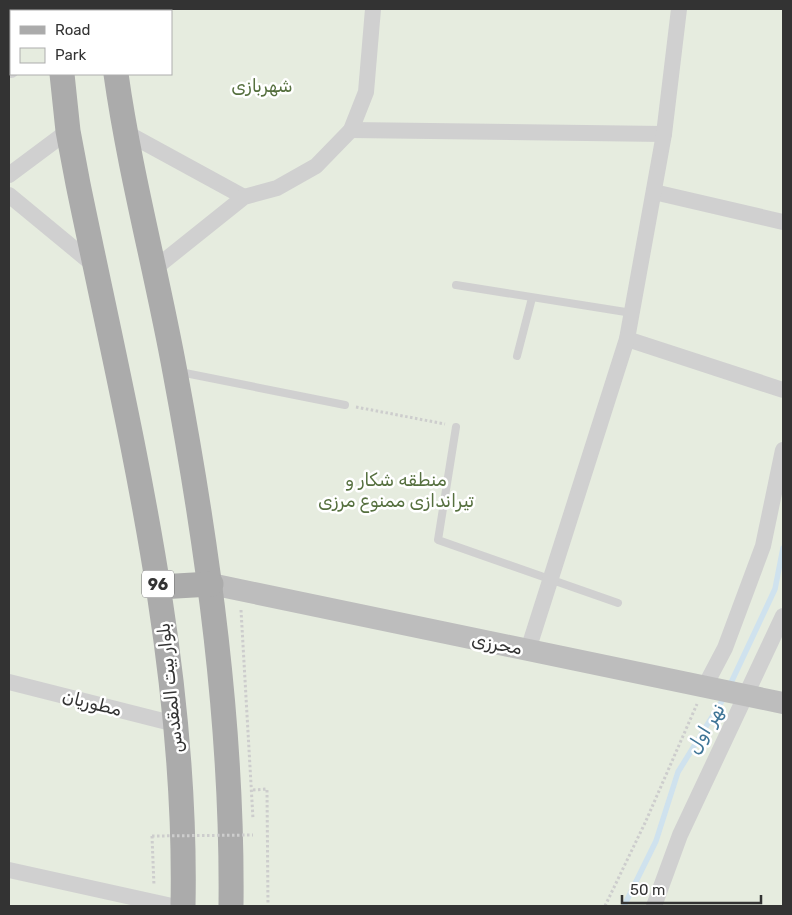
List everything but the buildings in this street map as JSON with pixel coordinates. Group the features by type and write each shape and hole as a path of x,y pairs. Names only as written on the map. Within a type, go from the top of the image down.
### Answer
{"main road":[{"name":"96","path":"62,75 68,131 94,266"},
{"path":"116,75 125,132 175,371 211,584 228,768 231,854 230,906"},
{"name":"بلوار بیت المقدس","path":"94,266 153,545 172,679 184,853 183,906"},
{"path":"159,587 211,584"}],"street":[{"path":"154,269 244,197 277,188 316,166 351,130 366,92 373,9"},
{"path":"528,650 628,339 664,134 679,9"},
{"path":"351,130 664,134"},
{"path":"9,176 68,131"},
{"path":"125,132 244,197"},
{"path":"654,192 783,222"},
{"path":"9,195 94,266"},
{"path":"628,339 783,390"},
{"path":"711,687 763,546 783,450"},
{"name":"محرزی","path":"211,584 783,703"},
{"path":"654,906 680,835 742,693 783,616"},
{"name":"مطوریان","path":"9,682 175,724"},
{"path":"9,870 172,906"}],"lane":[{"path":"456,285 632,313"},
{"path":"517,356 532,298"},
{"path":"175,371 345,405"},
{"path":"456,426 438,540 618,603"}],"path":[{"path":"345,405 456,426"},
{"path":"240,590 253,800"},
{"path":"604,906 711,687"},
{"path":"252,790 267,789 268,906"},
{"path":"155,874 152,836 253,835"}],"green space":[{"name":"منطقه شکار و تیراندازی ممنوع مرزی","path":"9,9 783,9 783,906 9,906"}],"waterway":[{"name":"نهر اول","path":"729,687 775,589 783,548"},
{"name":"نهر اول","path":"624,906 656,841 678,772 725,696"}],"park label":[{"name":"شهربازی","path":"262,86"}]}
